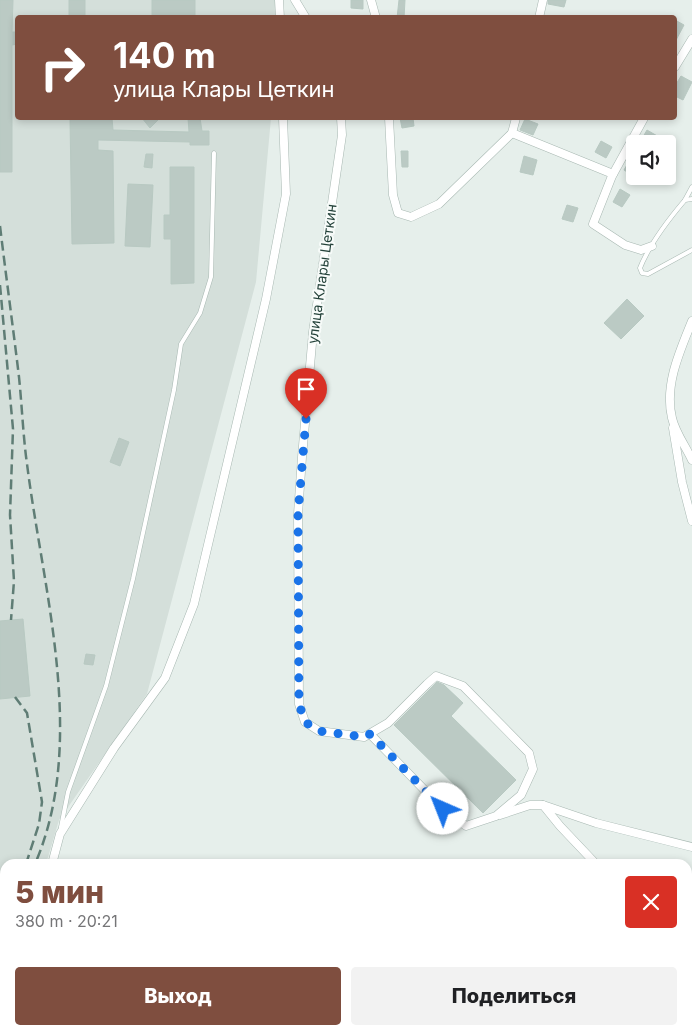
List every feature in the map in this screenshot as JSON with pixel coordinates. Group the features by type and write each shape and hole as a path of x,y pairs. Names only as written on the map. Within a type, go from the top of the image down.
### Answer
{"street":[{"path":"279,0 280,15"},
{"path":"295,0 304,15"},
{"path":"371,0 375,15"},
{"path":"540,15 542,0"},
{"path":"677,64 692,39"},
{"path":"53,859 60,834 114,748 165,678 194,604 266,299 286,194 283,120"},
{"name":"улица Клары Цеткин","path":"341,120 342,135 313,332 299,504 299,704 305,722 319,731 364,737 370,734"},
{"path":"389,120 393,195 398,214 411,218 439,204 512,133 515,120"},
{"path":"643,120 613,174 593,224 625,245 641,250 652,246"},
{"path":"512,133 613,174"},
{"path":"692,321 676,362 670,391 672,419 682,482 692,520"},
{"path":"688,330 692,340"},
{"path":"672,419 692,460"},
{"path":"496,816 522,795 533,769 529,753 463,686 436,676 388,723 370,734 443,809 466,826 530,805 543,805 596,823 692,847"},
{"path":"543,805 591,859"}],"lane":[{"path":"60,834 68,792 106,686 133,579 174,390 181,344 200,313 211,277 214,153"},
{"path":"692,187 685,200 652,246 640,268 642,273 648,274 692,250"},
{"path":"685,200 692,199"}],"shaded area":[{"path":"0,0 280,0 279,15 15,15 15,120 271,120 256,282 147,694 59,820 47,859 0,859"}],"building":[{"path":"0,0 13,0 12,32 15,32 15,44 12,45 12,172 0,172"},
{"path":"69,0 85,0 85,15 69,15"},
{"path":"152,0 195,0 195,15 152,15"},
{"path":"351,0 363,0 363,9 351,8"},
{"path":"399,0 405,0 404,15 397,15"},
{"path":"548,0 566,0 564,7 548,4"},
{"path":"677,21 684,25 677,38"},
{"path":"681,76 692,82 683,100 677,97 677,83"},
{"path":"70,120 112,120 113,130 189,132 188,120 200,120 202,131 209,131 209,145 190,145 190,142 98,140 98,150 113,151 114,243 72,244"},
{"path":"144,120 158,120 150,128"},
{"path":"400,120 413,120 414,126 402,128"},
{"path":"525,120 538,124 533,135 520,130"},
{"path":"647,130 656,135 644,135"},
{"path":"601,141 612,147 606,158 595,152"},
{"path":"401,151 408,151 408,167 402,167"},
{"path":"146,154 153,154 152,168 144,167"},
{"path":"524,156 537,160 533,175 520,172"},
{"path":"170,167 194,167 194,283 171,284 171,239 164,239 164,215 170,215"},
{"path":"128,184 153,185 150,247 125,246"},
{"path":"620,189 630,195 622,207 613,202"},
{"path":"567,205 578,208 573,222 562,219"},
{"path":"627,299 644,316 621,339 604,323"},
{"path":"119,438 129,442 120,466 110,462"},
{"path":"23,619 30,696 0,699 0,621"},
{"path":"86,654 95,655 93,665 84,664"},
{"path":"437,682 444,685 463,703 451,716 516,780 483,813 394,725"}],"railway":[{"path":"0,226 19,377 24,442 51,614 60,717 58,767 51,817 37,859"},
{"path":"0,285 13,429 10,515 14,581 11,620"},
{"path":"15,697 27,713 42,802 39,824 28,859"}],"route":[{"path":"306,419 298,514 299,704 305,722 319,731 364,737 370,734 443,809"}]}
